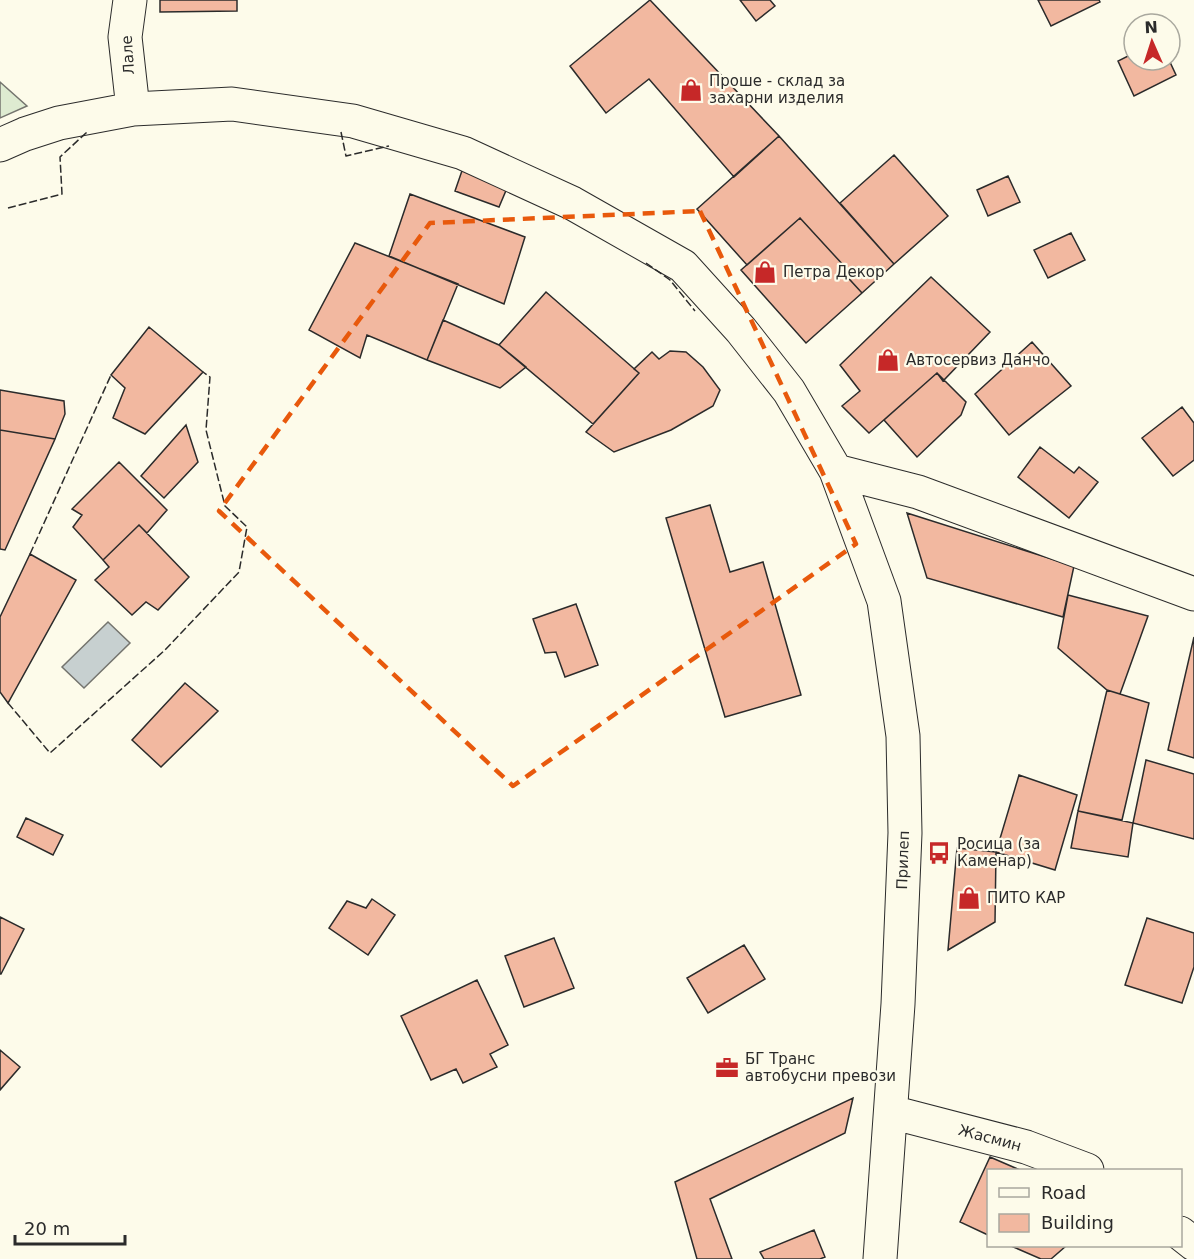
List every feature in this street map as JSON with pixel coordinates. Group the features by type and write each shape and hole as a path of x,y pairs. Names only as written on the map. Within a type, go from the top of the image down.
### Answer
{"street":[{"name":"Лале","path":"130,0 125,37 133,109"},
{"name":"Прилеп","path":"0,145 59,123 133,109 232,104 353,121 463,153 573,203 683,266 741,330 789,392 836,471 884,601 903,736 904,844 898,1004 880,1259"},
{"path":"836,471 918,492 1194,594"},
{"name":"Жасмин","path":"891,1112 1026,1147 1084,1169"},
{"path":"1182,1235 1194,1244"}],"highlighted area":[{"path":"700,211 856,544 513,786 219,511 430,223"}],"green space":[{"path":"0,82 27,106 0,118"}],"shaded area":[{"path":"108,622 130,643 84,688 62,667"}],"building":[{"path":"160,0 237,0 237,11 160,12"},
{"path":"650,0 779,136 734,177 649,79 606,113 570,66"},
{"path":"740,0 770,0 775,6 756,21"},
{"path":"1038,0 1099,0 1100,2 1051,26"},
{"path":"1123,72 1175,72 1176,75 1134,96"},
{"path":"779,136 894,264 862,293 841,270 845,267 800,218 747,265 697,209"},
{"path":"894,155 948,216 894,264 840,203"},
{"path":"465,162 510,181 499,207 455,191"},
{"path":"1008,176 1020,202 988,216 977,190"},
{"path":"410,194 525,237 504,304 389,256"},
{"path":"800,218 845,267 841,270 862,293 806,343 741,270"},
{"path":"1071,233 1085,260 1048,278 1034,250"},
{"path":"355,243 458,284 427,360 367,335 360,358 309,330"},
{"path":"931,277 990,332 943,381 937,373 869,433 842,406 860,391 840,365"},
{"path":"546,292 639,373 593,424 499,345"},
{"path":"443,320 499,345 526,367 500,388 427,360"},
{"path":"149,327 203,372 145,434 113,418 125,388 111,375"},
{"path":"1032,342 1071,386 1009,435 975,394"},
{"path":"670,351 686,352 703,367 720,390 713,406 671,430 614,452 586,432 639,373 634,369 652,352 659,359"},
{"path":"937,373 966,402 961,415 917,457 884,420"},
{"path":"0,390 64,401 65,414 55,439 0,430"},
{"path":"1182,407 1194,423 1194,460 1173,476 1142,438"},
{"path":"186,425 198,462 164,498 141,476"},
{"path":"0,430 55,439 5,550 0,549"},
{"path":"1040,447 1074,473 1079,467 1098,482 1069,518 1018,477"},
{"path":"119,462 167,510 147,533 139,525 103,560 73,527 82,515 72,509"},
{"path":"710,505 730,572 763,562 801,695 725,717 666,518"},
{"path":"907,513 1074,566 1063,617 927,578"},
{"path":"139,525 189,577 158,610 146,602 132,615 95,580 109,567 103,560"},
{"path":"30,554 76,580 8,703 0,692 0,617"},
{"path":"1068,595 1148,616 1120,694 1107,690 1058,648"},
{"path":"576,604 598,665 565,677 556,652 545,653 533,619"},
{"path":"1194,637 1194,758 1168,750"},
{"path":"185,683 218,711 161,767 132,740"},
{"path":"1107,690 1149,703 1122,820 1078,811"},
{"path":"1146,760 1194,774 1194,839 1133,823"},
{"path":"1019,775 1077,795 1055,870 996,852"},
{"path":"1078,811 1133,823 1128,857 1071,848"},
{"path":"26,818 63,835 53,855 17,837"},
{"path":"957,848 996,852 995,922 948,950"},
{"path":"372,899 395,915 368,955 329,928 347,901 366,908"},
{"path":"0,917 24,929 1,974 0,974"},
{"path":"1147,918 1194,933 1194,967 1182,1003 1125,985"},
{"path":"554,938 574,988 524,1007 505,956"},
{"path":"744,945 765,979 708,1013 687,978"},
{"path":"477,980 508,1045 490,1054 497,1067 463,1083 456,1069 431,1080 401,1016"},
{"path":"0,1050 20,1067 0,1090"},
{"path":"853,1098 845,1133 710,1199 732,1259 697,1259 675,1182"},
{"path":"990,1157 1018,1169 987,1169 987,1235 960,1222"},
{"path":"814,1230 825,1257 820,1259 764,1259 760,1252"},
{"path":"1013,1247 1065,1247 1051,1259 1041,1259"}],"fence":[{"path":"8,208 62,194 60,157 87,132"},
{"path":"341,132 346,156 389,146"},
{"path":"646,263 670,280 695,311"},
{"path":"8,703 50,753 165,650 239,572 247,527 225,506 206,430 210,377 203,372"},
{"path":"30,554 111,375"}],"place":[{"name":"Проше - склад за захарни изделия","path":"691,90"},
{"name":"Петра Декор","path":"765,272"},
{"name":"Автосервиз Данчо","path":"888,360"},
{"name":"Росица (за Каменар)","path":"939,853"},
{"name":"ПИТО КАР","path":"969,898"},
{"name":"БГ Транс автобусни превози","path":"727,1068"}]}
